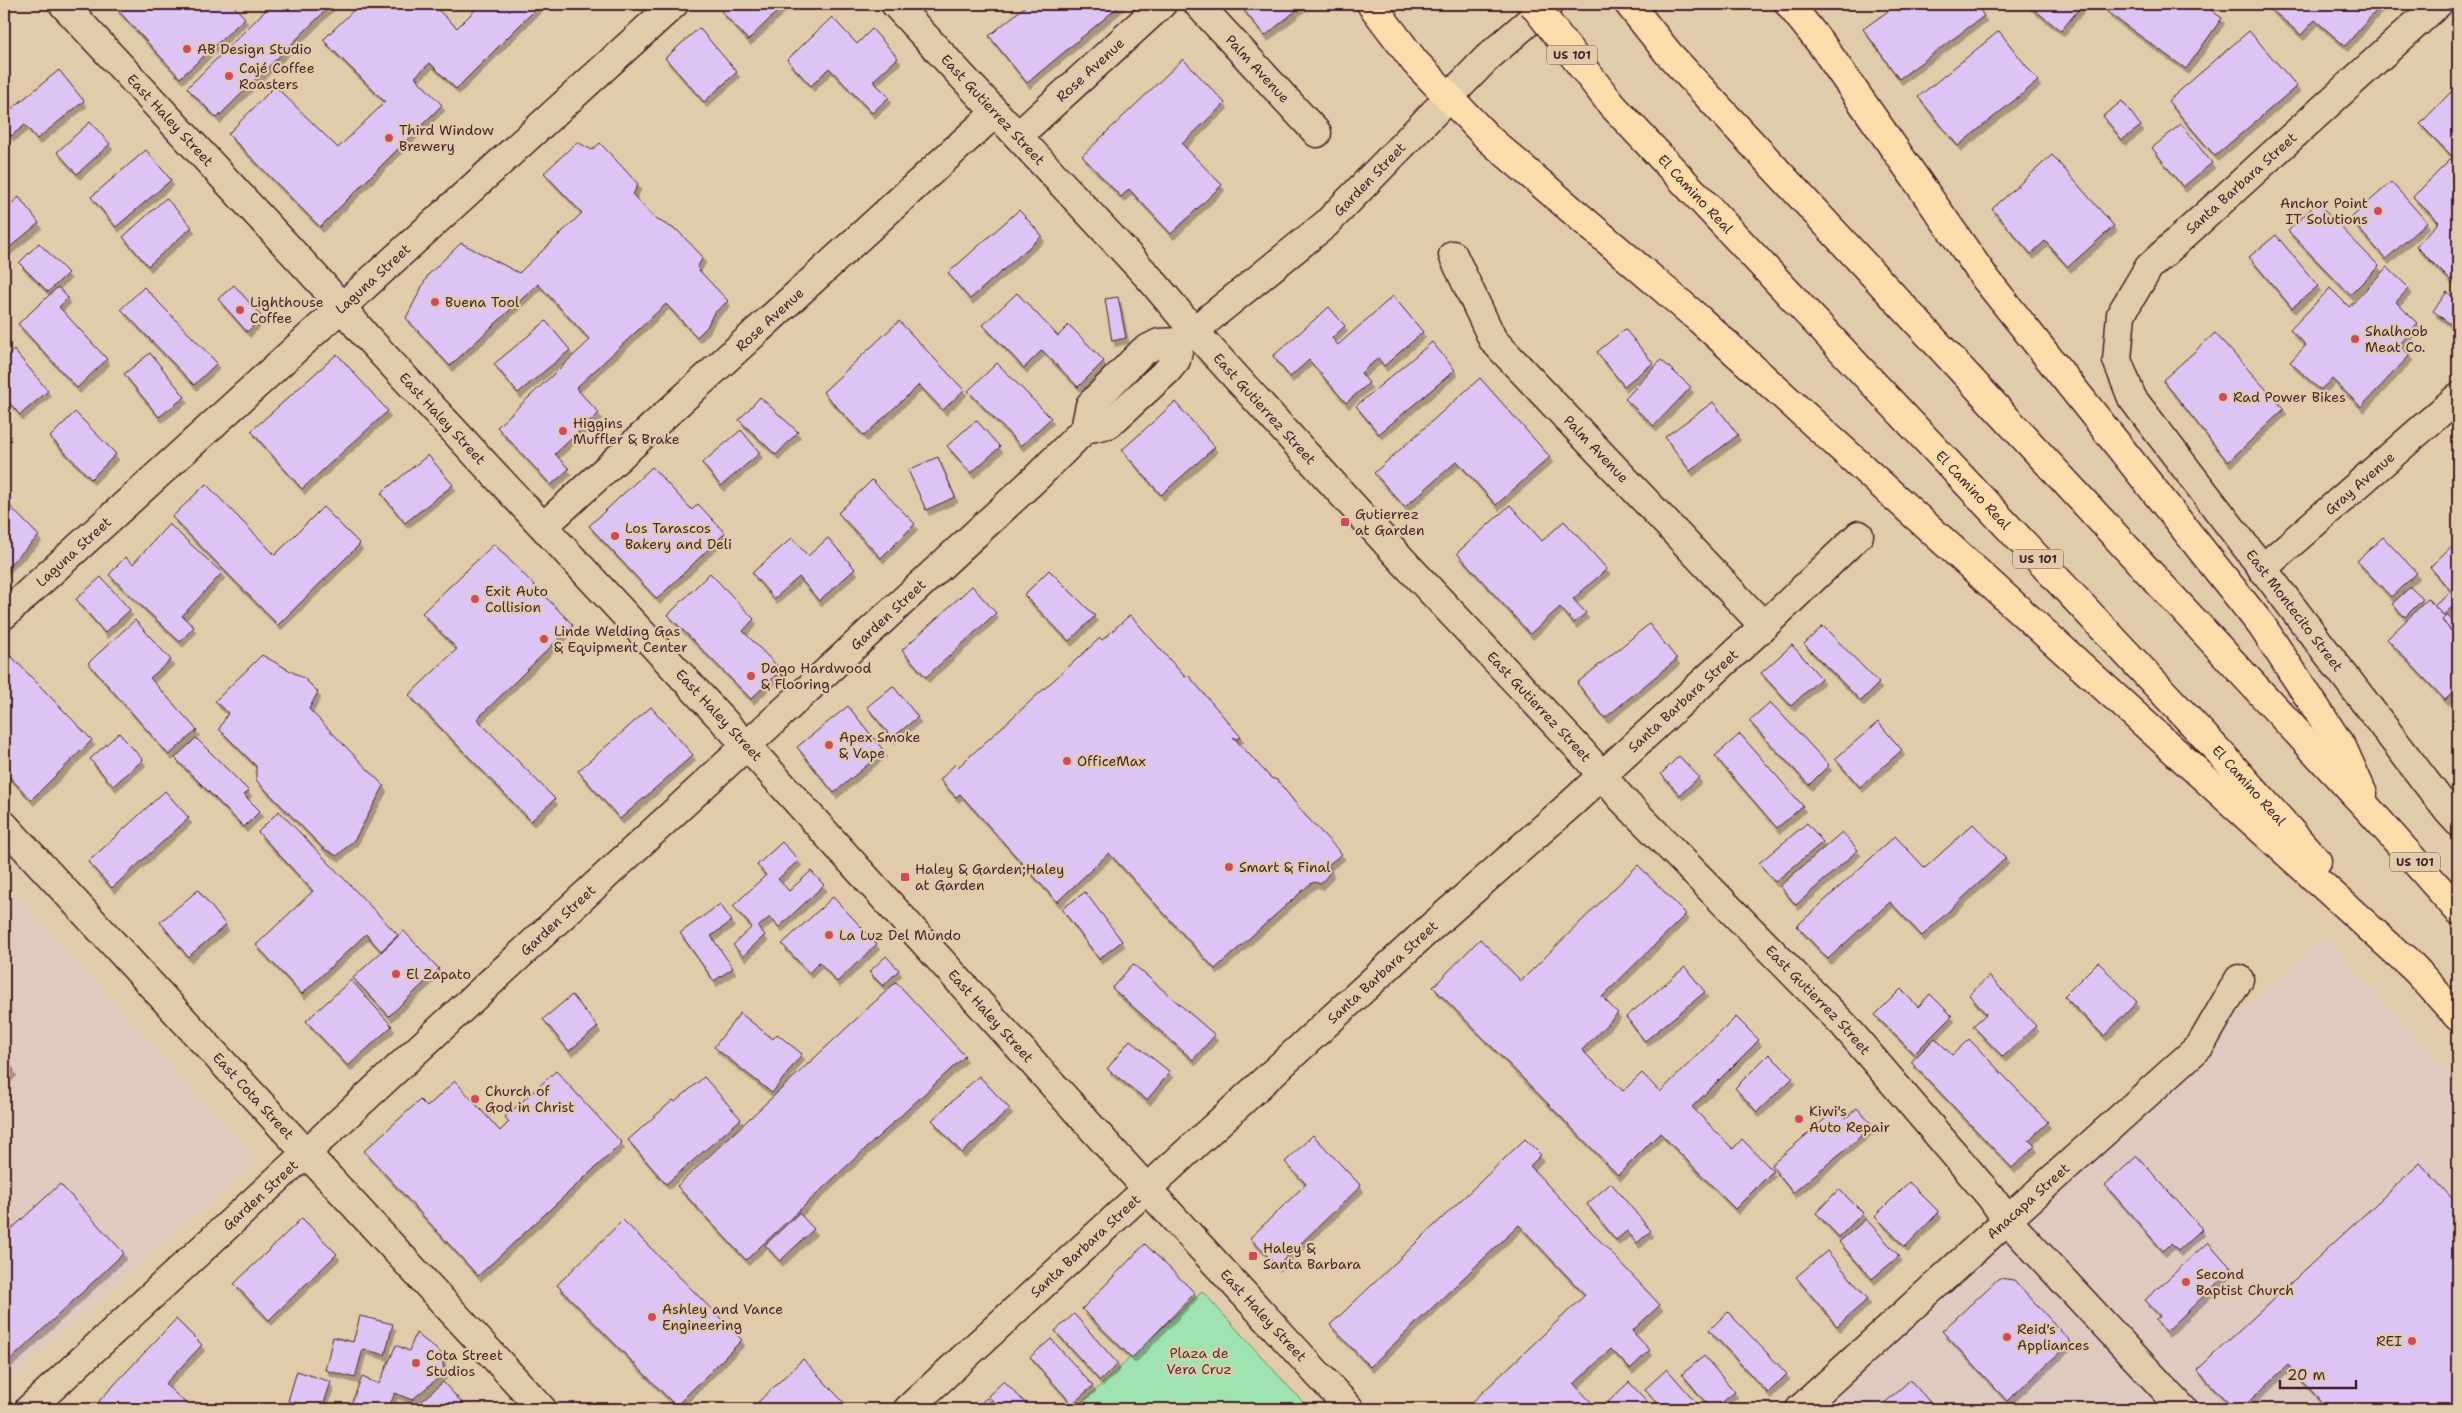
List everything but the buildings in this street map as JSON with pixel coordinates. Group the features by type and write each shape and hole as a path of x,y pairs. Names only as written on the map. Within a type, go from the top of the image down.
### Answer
{"highway":[{"path":"1371,4 1415,62 1490,139 1700,320 2418,972"},
{"name":"El Camino Real","path":"1532,4 1612,105 2224,757 2458,1017"},
{"name":"US 101","path":"1629,4 1668,53 2372,814 2458,910"},
{"path":"1789,4 1822,45 1985,278 2262,626 2343,749 2372,814"}],"street":[{"name":"East Haley Street","path":"63,4 746,745 1148,1190 1350,1409"},
{"name":"Laguna Street","path":"4,616 674,4"},
{"name":"East Gutierrez Street","path":"895,4 1153,282 1187,336 1403,560 1581,751 1601,777 1844,1026 1990,1196 2007,1220 2183,1409"},
{"name":"Rose Avenue","path":"1018,136 1162,4"},
{"name":"Palm Avenue","path":"1198,4 1317,133"},
{"name":"Garden Street","path":"29,1409 278,1181 1037,477 1085,429 1109,424 1160,378 1176,360 1187,336 1326,224 1487,58 1549,4"},
{"name":"Santa Barbara Street","path":"2132,398 2117,360 2121,314 2149,267 2438,4"},
{"name":"Rose Avenue","path":"544,526 995,113"},
{"name":"Palm Avenue","path":"1453,255 1493,340 1764,626"},
{"name":"East Montecito Street","path":"2132,398 2262,569 2455,812"},
{"name":"Gray Avenue","path":"2262,569 2458,398"},
{"name":"Santa Barbara Street","path":"908,1409 1148,1190 1429,929 1601,777 1859,535"},
{"name":"East Cota Street","path":"4,825 305,1154 542,1409"},
{"name":"Anacapa Street","path":"1800,1409 2200,1046 2239,979"}],"shaded area":[{"path":"4,882 257,1160 4,1383"},
{"path":"2324,937 2458,1083 2458,1409 1796,1409"}],"green space":[{"name":"Plaza de Vera Cruz","path":"1202,1291 1309,1409 1075,1409"}],"place":[{"name":"AB Design Studio","path":"187,49"},
{"name":"Cajé Coffee Roasters","path":"229,76"},
{"name":"Third Window Brewery","path":"389,138"},
{"name":"Anchor Point IT Solutions","path":"2378,211"},
{"name":"Buena Tool","path":"435,302"},
{"name":"Lighthouse Coffee","path":"240,310"},
{"name":"Shalhoob Meat Co.","path":"2355,339"},
{"name":"Rad Power Bikes","path":"2223,397"},
{"name":"Higgins Muffler & Brake","path":"563,431"},
{"name":"Gutierrez at Garden","path":"1345,522"},
{"name":"Los Tarascos Bakery and Deli","path":"615,536"},
{"name":"Exit Auto Collision","path":"475,599"},
{"name":"Linde Welding Gas & Equipment Center","path":"544,639"},
{"name":"Dago Hardwood & Flooring","path":"751,676"},
{"name":"Apex Smoke & Vape","path":"829,745"},
{"name":"OfficeMax","path":"1067,761"},
{"name":"Smart & Final","path":"1229,867"},
{"name":"Haley & Garden;Haley at Garden","path":"905,877"},
{"name":"La Luz Del Mundo","path":"829,935"},
{"name":"El Zapato","path":"396,974"},
{"name":"Church of God in Christ","path":"475,1099"},
{"name":"Kiwi's Auto Repair","path":"1799,1119"},
{"name":"Haley & Santa Barbara","path":"1253,1256"},
{"name":"Second Baptist Church","path":"2186,1282"},
{"name":"Ashley and Vance Engineering","path":"652,1317"},
{"name":"Reid's Appliances","path":"2007,1337"},
{"name":"REI","path":"2412,1341"},
{"name":"Cota Street Studios","path":"416,1363"}]}
